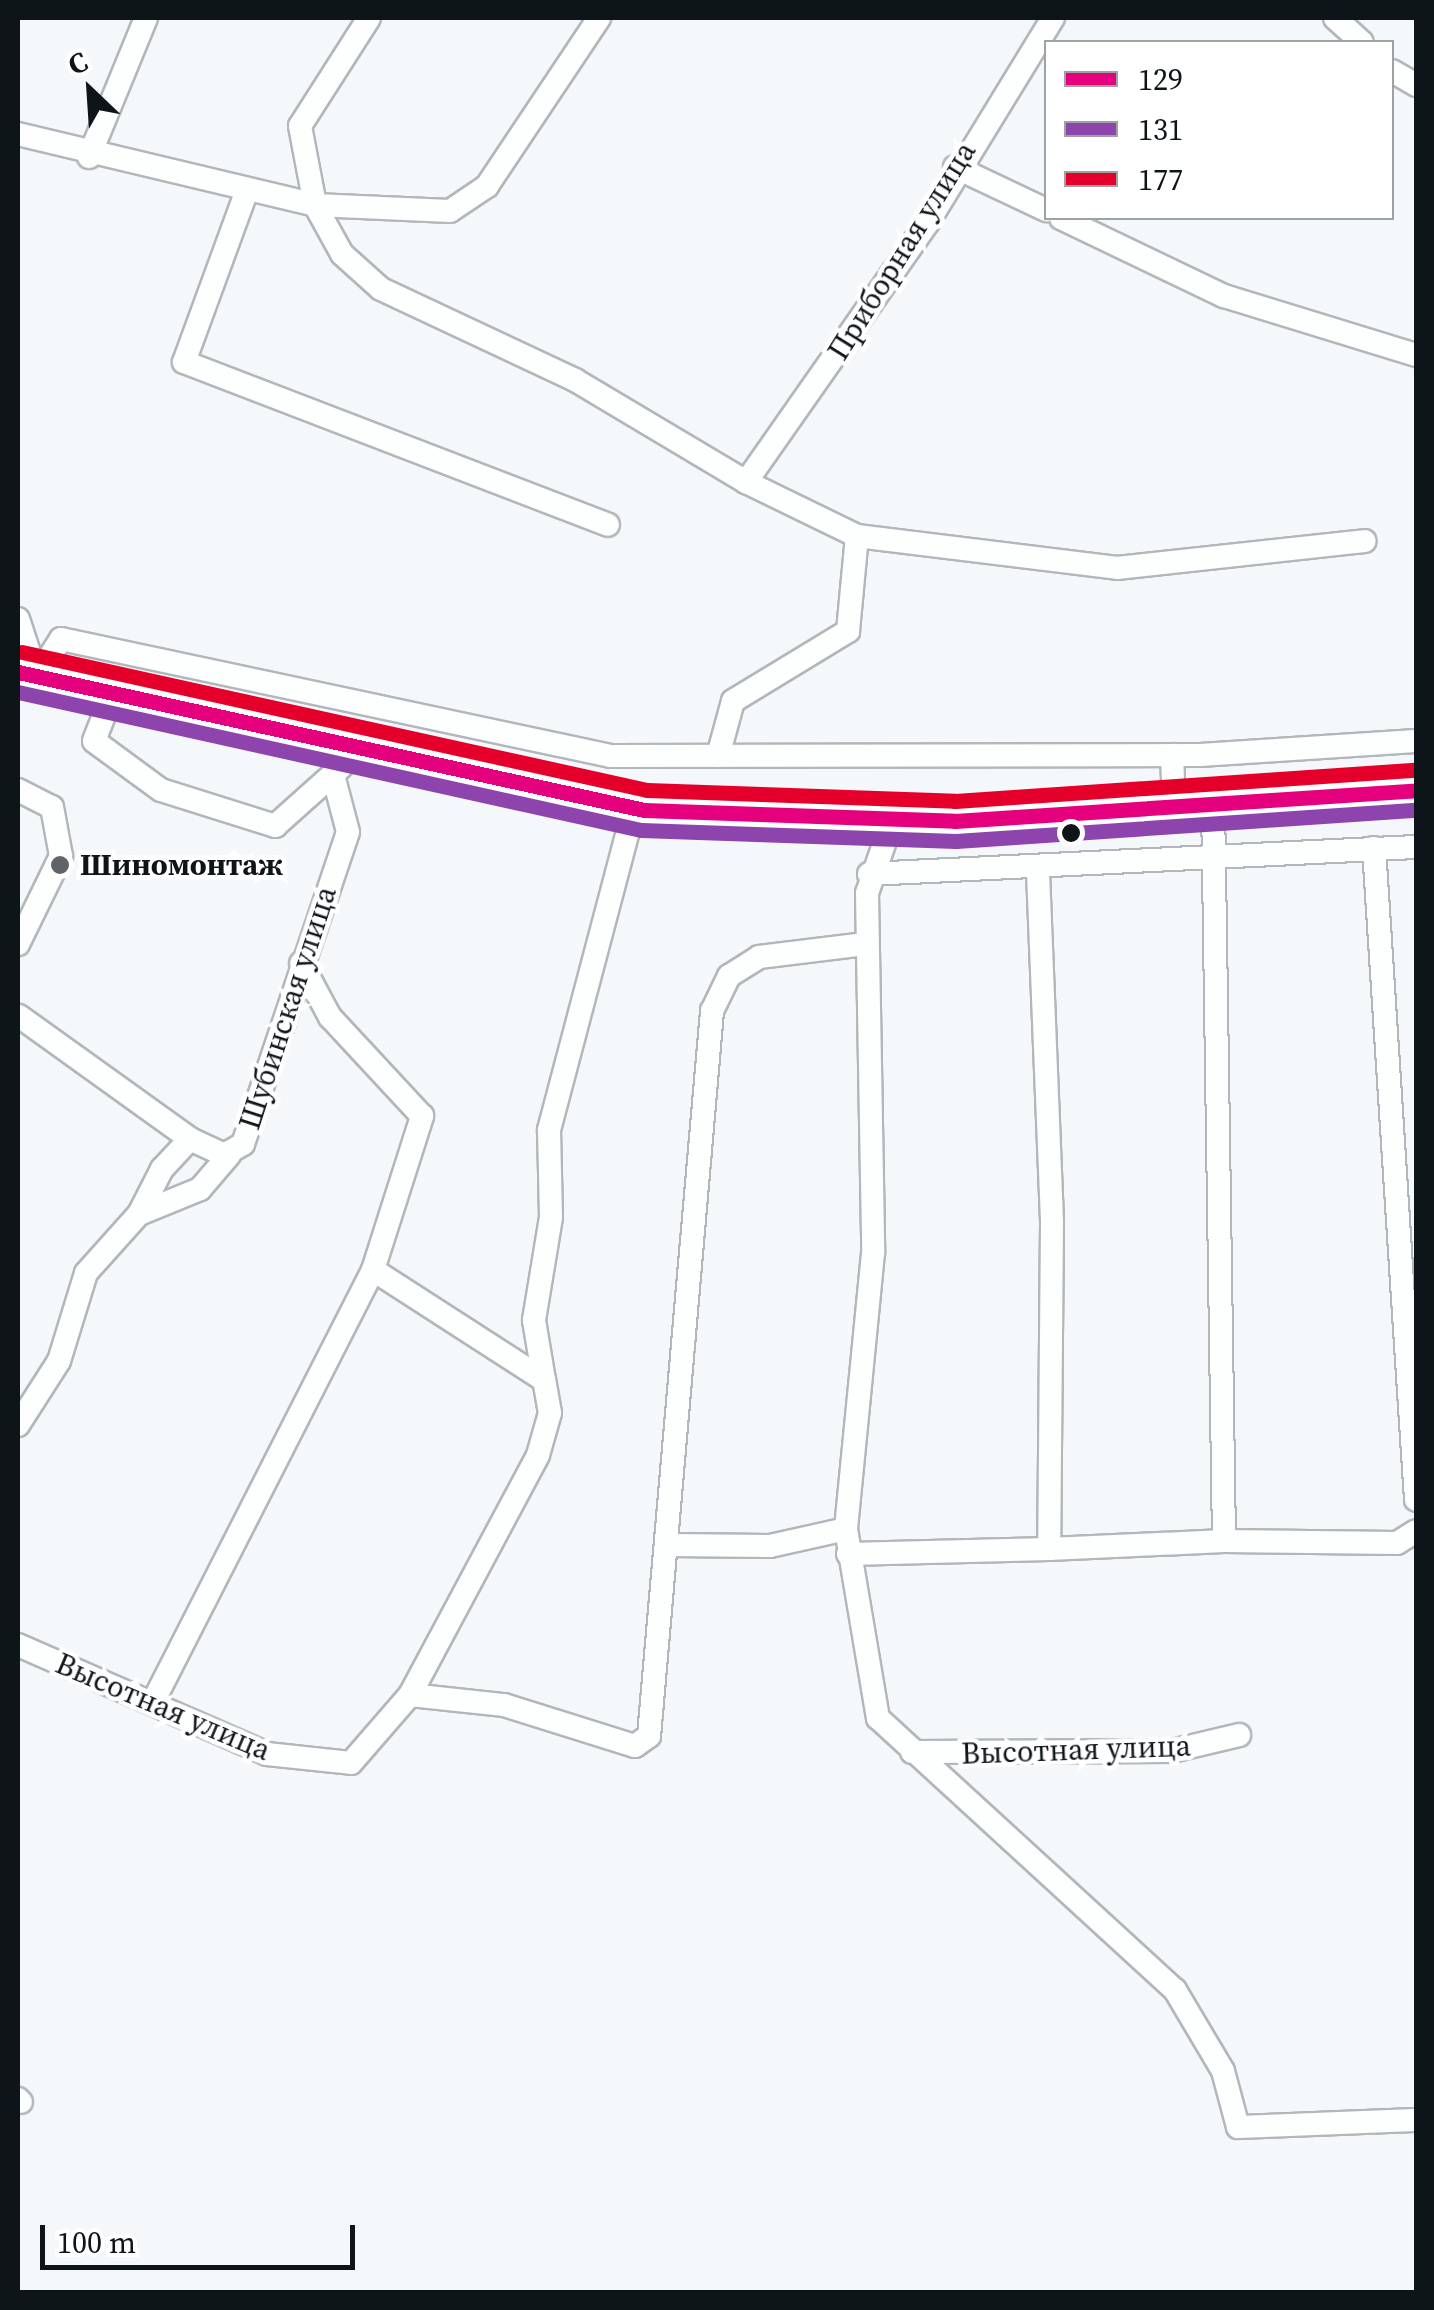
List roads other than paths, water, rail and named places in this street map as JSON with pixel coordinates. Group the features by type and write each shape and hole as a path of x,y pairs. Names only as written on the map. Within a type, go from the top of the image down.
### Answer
{"highway":[{"path":"27,674 344,763 634,808 892,821 1416,790"}],"street":[{"path":"88,157 146,18"},
{"path":"369,18 300,126 316,205 342,254 381,289 576,380 746,482 857,536 1117,568 1365,541"},
{"path":"18,134 88,157 316,205 428,214 473,201 487,186 599,18"},
{"name":"Приборная улица","path":"746,482 928,222 955,167 1053,18"},
{"path":"1336,18 1360,40"},
{"path":"1394,71 1416,85"},
{"path":"955,167 1044,209"},
{"path":"247,190 184,362 608,526"},
{"path":"1065,220 1224,296 1416,355"},
{"path":"718,756 733,701 848,631 857,536"},
{"path":"18,619 27,674"},
{"path":"27,674 61,640 612,756 1172,755 1416,741"},
{"path":"112,695 94,741 161,790 274,826 344,763"},
{"path":"1172,755 1174,805"},
{"name":"Шубинская улица","path":"18,1426 69,1338 86,1272 139,1214 190,1139 229,1155 243,1144 348,832 344,763"},
{"path":"18,790 52,807 62,856 18,944"},
{"path":"1212,802 1224,1542"},
{"path":"634,808 548,1130 551,1218 534,1320 550,1413 538,1456 410,1695 504,1705 635,1746 657,1711 716,1000 736,969 758,957 865,944"},
{"path":"892,821 869,874 865,944 873,1254 846,1529 878,1718 1175,1990 1223,2071 1238,2127 1416,2120"},
{"path":"869,874 1038,872 1416,847"},
{"path":"1374,848 1416,1500"},
{"path":"1038,872 1052,1224 1049,1549"},
{"path":"153,1702 373,1270 422,1116 330,1017 302,963"},
{"path":"18,1014 190,1139"},
{"path":"139,1214 200,1189 229,1155"},
{"path":"373,1270 544,1380"},
{"path":"669,1545 770,1546 846,1529"},
{"path":"848,1554 1224,1542 1366,1544 1416,1531"},
{"name":"Высотная улица","path":"18,1646 267,1754 330,1765 368,1754 410,1695"},
{"name":"Высотная улица","path":"912,1752 1172,1752 1239,1735"}],"place":[{"name":"Шиномонтаж","path":"60,865"}]}
